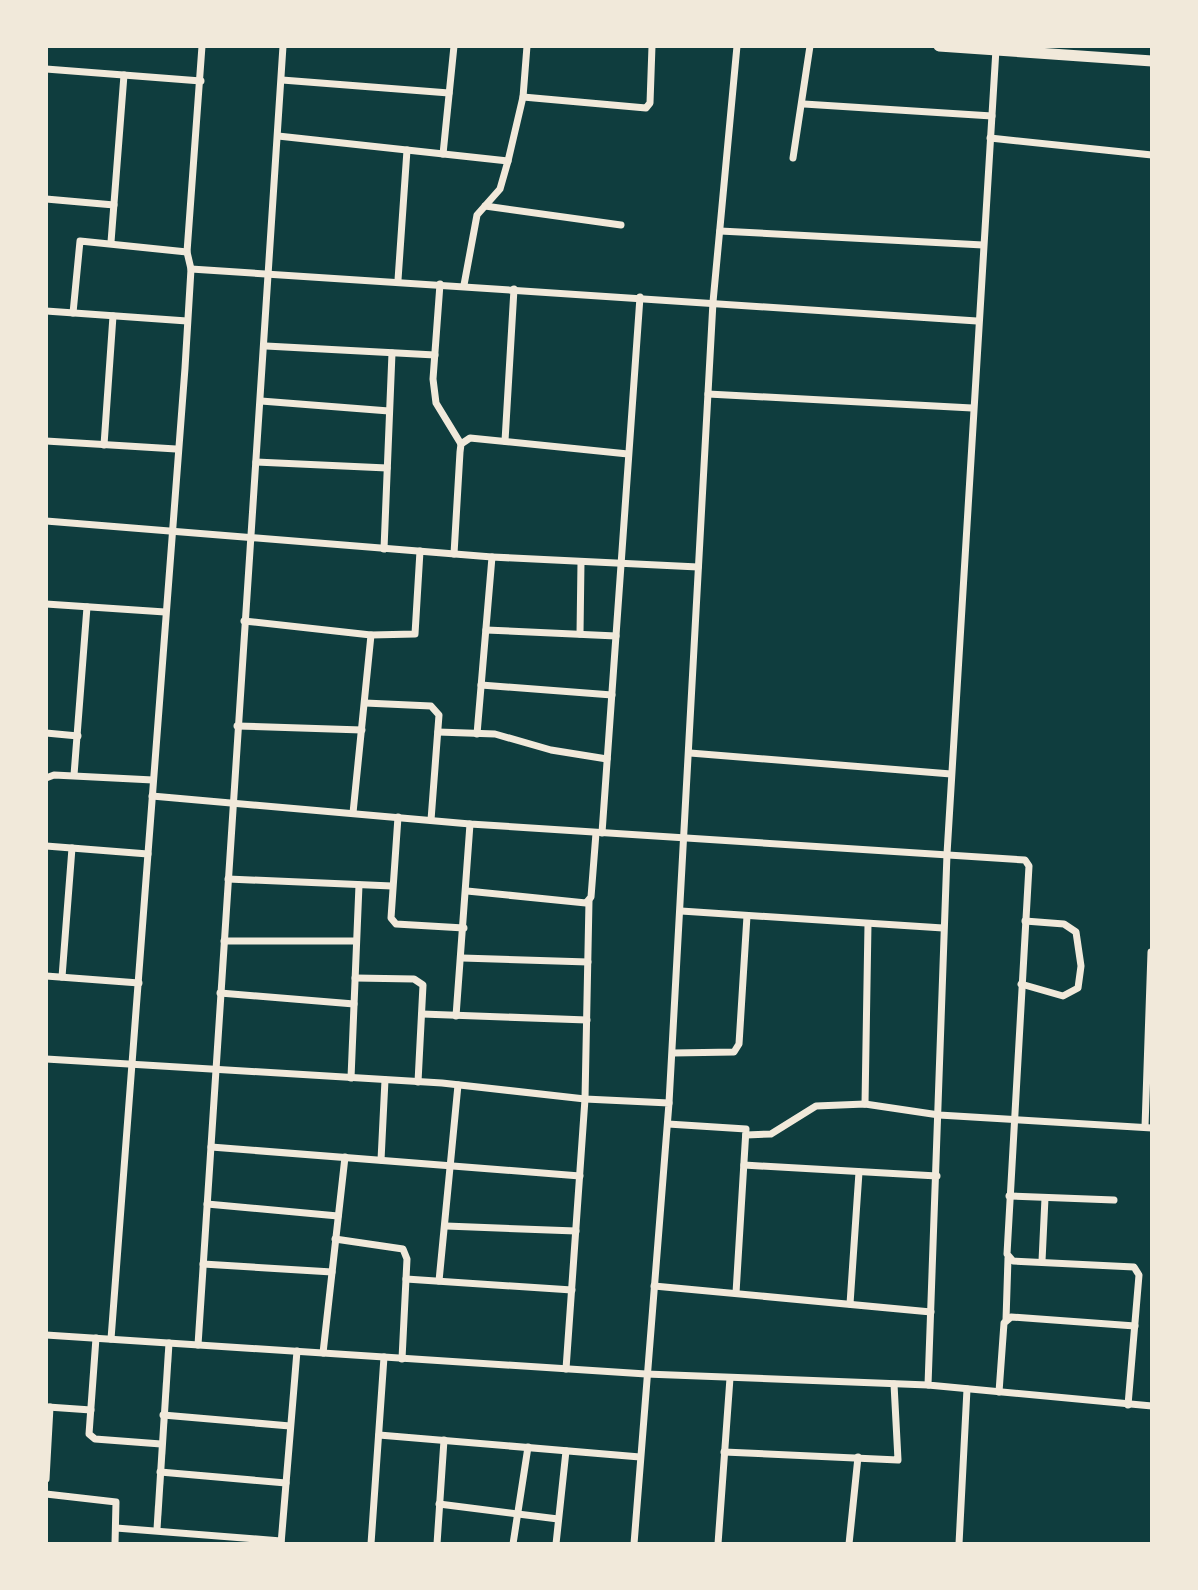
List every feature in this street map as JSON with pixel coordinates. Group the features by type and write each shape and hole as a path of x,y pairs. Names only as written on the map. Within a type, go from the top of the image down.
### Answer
{"main road":[{"path":"939,46 1152,61"}],"street":[{"path":"111,1339 191,269 187,252 202,46"},
{"path":"198,1345 244,621 266,346 283,46"},
{"path":"443,154 454,46"},
{"path":"464,285 474,222 500,189 508,161 523,97 527,46"},
{"path":"523,97 646,108 650,103 652,46"},
{"path":"634,1544 673,1053 713,302 737,46"},
{"path":"793,158 804,104 810,46"},
{"path":"928,1385 943,928 977,321 996,49"},
{"path":"46,69 201,81"},
{"path":"111,242 124,75"},
{"path":"282,80 449,93"},
{"path":"804,104 992,116"},
{"path":"278,136 508,161"},
{"path":"990,138 1152,155"},
{"path":"398,280 407,150"},
{"path":"46,199 114,205"},
{"path":"485,206 621,225"},
{"path":"720,231 983,245"},
{"path":"73,313 80,241 187,252"},
{"path":"191,269 270,271 977,321"},
{"path":"440,284 435,355 436,403 461,444 454,554"},
{"path":"505,441 514,289"},
{"path":"566,1369 585,1099 589,901 607,759 640,297"},
{"path":"46,311 187,321"},
{"path":"104,445 113,316"},
{"path":"266,346 435,355"},
{"path":"384,549 392,353"},
{"path":"708,394 972,408"},
{"path":"261,401 389,411"},
{"path":"461,444 470,438 628,454"},
{"path":"46,441 176,449"},
{"path":"256,462 387,468"},
{"path":"46,521 492,557 698,567"},
{"path":"244,621 371,635 415,634 420,551"},
{"path":"477,734 492,557"},
{"path":"580,634 581,562"},
{"path":"46,604 165,612"},
{"path":"74,775 87,607"},
{"path":"486,630 616,636"},
{"path":"353,813 371,635"},
{"path":"481,685 612,695"},
{"path":"365,703 431,706 439,715 431,820"},
{"path":"237,726 362,730"},
{"path":"438,732 495,734 551,750 607,759"},
{"path":"46,733 78,736"},
{"path":"690,753 951,774"},
{"path":"46,778 74,775 153,780"},
{"path":"152,796 470,824 1025,860 1029,866 1009,1196 1006,1320 999,1392"},
{"path":"398,817 390,911 396,924 464,928"},
{"path":"456,1016 470,824"},
{"path":"46,846 148,854"},
{"path":"62,977 72,848"},
{"path":"228,879 392,886"},
{"path":"351,1078 359,885"},
{"path":"467,891 583,904 589,901"},
{"path":"681,911 943,928"},
{"path":"673,1053 734,1052 739,1044 747,916"},
{"path":"1021,984 1063,996 1078,988 1081,966 1076,932 1064,924 1025,921"},
{"path":"865,1104 868,924"},
{"path":"224,941 356,941"},
{"path":"746,1135 771,1134 792,1117 816,1106 865,1104 939,1115 1148,1128 1151,952"},
{"path":"462,958 588,962"},
{"path":"46,976 139,983"},
{"path":"355,978 420,982 423,985 418,1082"},
{"path":"220,993 354,1004"},
{"path":"422,1014 587,1020"},
{"path":"46,1059 418,1082 585,1099 669,1103"},
{"path":"381,1160 385,1080"},
{"path":"439,1281 453,1166 458,1085"},
{"path":"668,1124 743,1126 746,1135 736,1293"},
{"path":"211,1147 580,1176"},
{"path":"323,1353 345,1157"},
{"path":"744,1165 937,1176"},
{"path":"850,1304 859,1172"},
{"path":"1009,1196 1114,1200"},
{"path":"1042,1261 1045,1198"},
{"path":"207,1204 338,1216"},
{"path":"446,1226 576,1231"},
{"path":"335,1239 403,1249 407,1259 402,1359"},
{"path":"1008,1258 1134,1267 1139,1275 1128,1405"},
{"path":"203,1264 332,1272"},
{"path":"406,1279 572,1290"},
{"path":"654,1286 931,1312"},
{"path":"1006,1320 1011,1317 1135,1326"},
{"path":"46,1335 646,1374 928,1385 1152,1406"},
{"path":"96,1338 91,1437 161,1444"},
{"path":"157,1529 169,1343"},
{"path":"116,1528 157,1529 281,1543 297,1351"},
{"path":"371,1544 384,1357"},
{"path":"718,1544 730,1378"},
{"path":"724,1452 898,1460 894,1384"},
{"path":"959,1544 967,1389"},
{"path":"46,1479 48,1407 91,1410"},
{"path":"163,1415 290,1426"},
{"path":"379,1435 640,1457"},
{"path":"437,1544 444,1440"},
{"path":"513,1544 528,1447"},
{"path":"556,1544 566,1451"},
{"path":"849,1544 858,1457"},
{"path":"160,1472 286,1483"},
{"path":"46,1494 116,1502 115,1544"},
{"path":"439,1504 558,1519"}]}
